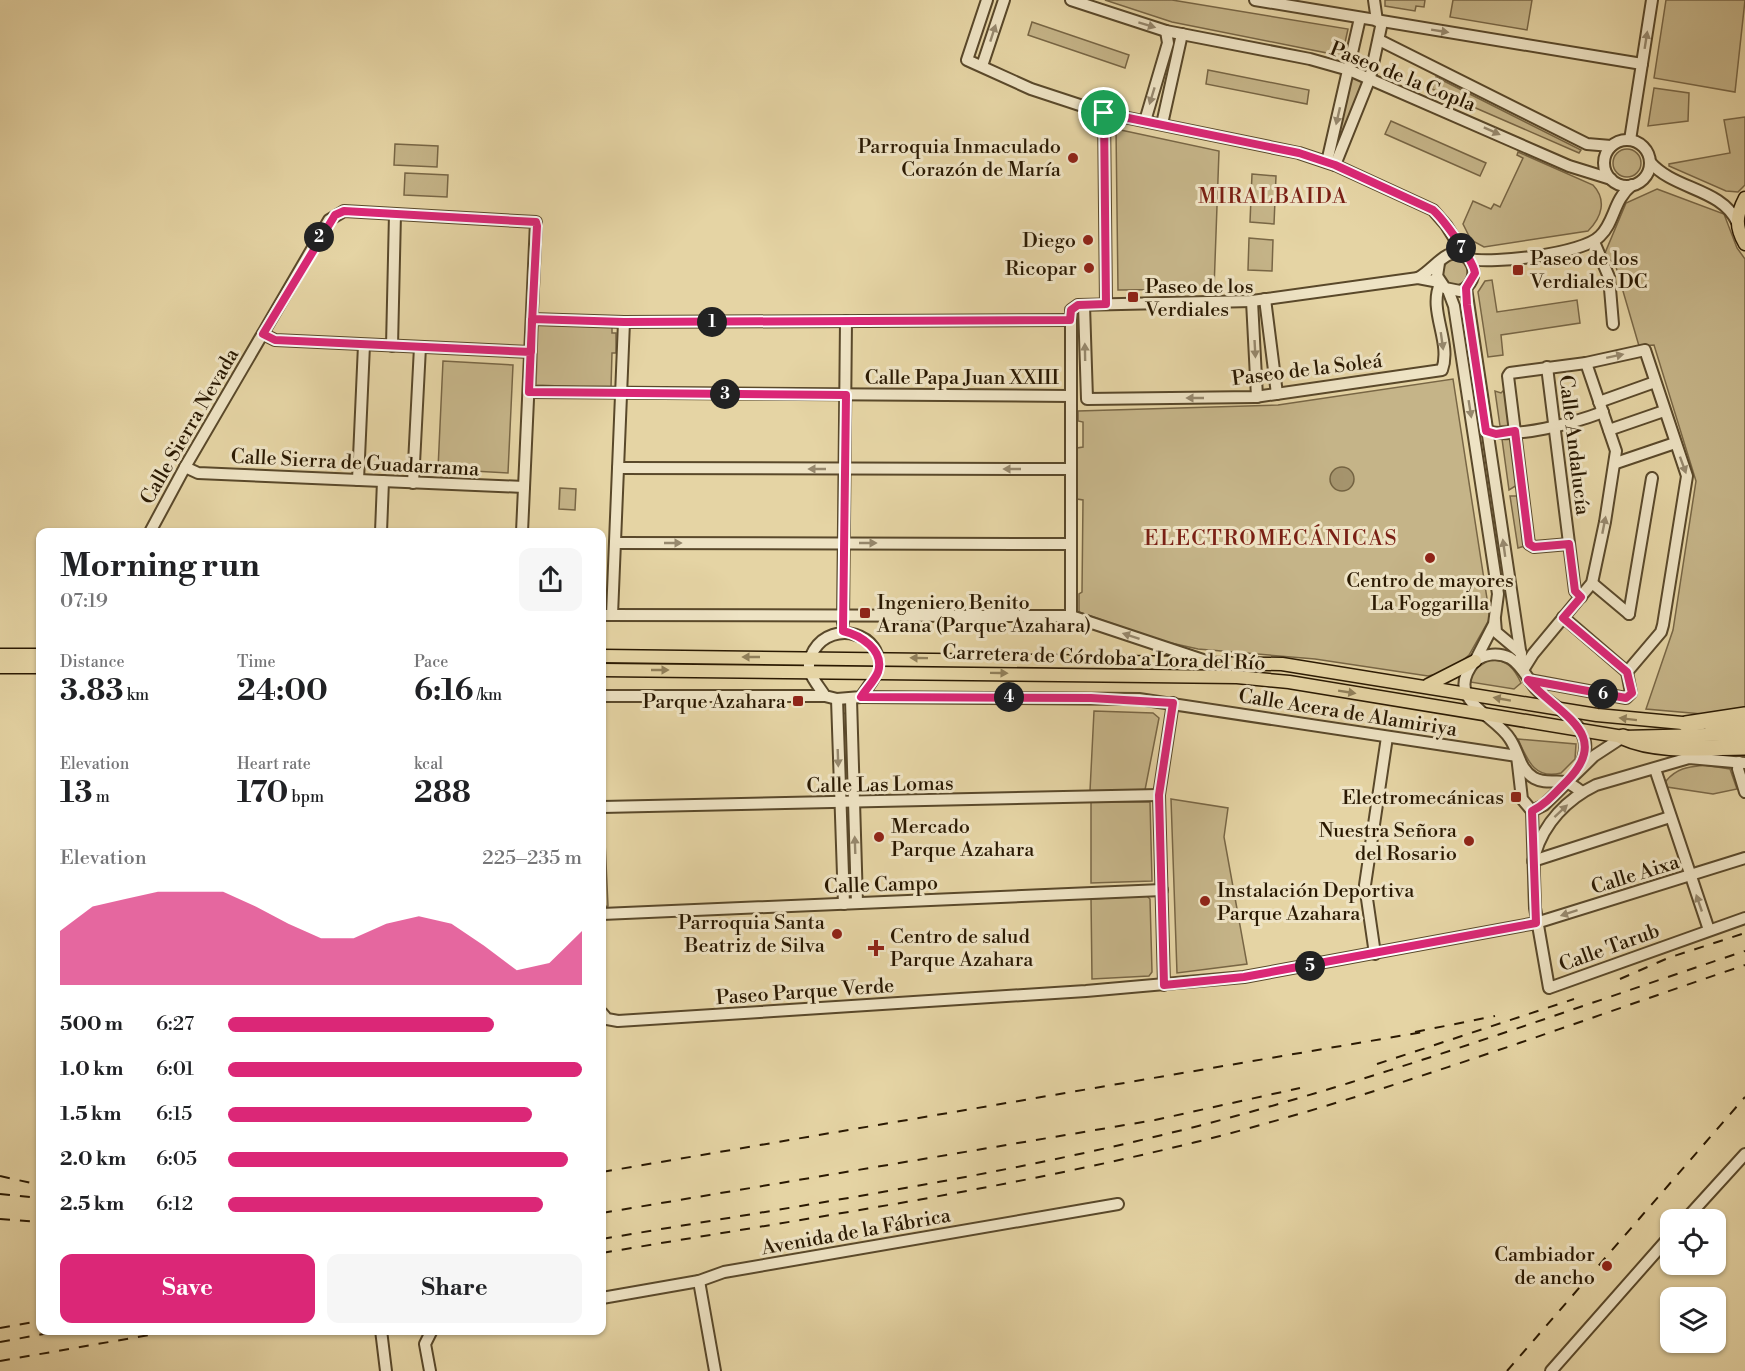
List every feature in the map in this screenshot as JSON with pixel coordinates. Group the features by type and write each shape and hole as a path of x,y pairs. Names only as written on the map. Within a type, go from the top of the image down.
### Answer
{"highway":[{"path":"1686,724 1745,715"},
{"path":"1623,737 1637,742 1663,745 1745,747"}],"main road":[{"path":"1745,199 1737,222 1738,233 1745,244"},
{"path":"0,655 36,655"},
{"name":"Carretera de Córdoba a Lora del Río","path":"606,656 810,657 878,665 1237,677 1289,682 1623,737 1677,738 1745,734"},
{"name":"Carretera de Córdoba a Lora del Río","path":"606,670 809,671 878,665 1207,661 1292,665 1560,709 1686,724 1745,724"},
{"path":"1426,686 1474,661"},
{"path":"0,667 36,667"}],"street":[{"path":"987,0 967,60 1031,89 1104,113 1299,153 1331,163 1427,206 1450,230 1475,273"},
{"path":"982,66 1004,0"},
{"name":"Paseo de la Copla","path":"1071,0 1167,31 1310,59 1349,70 1569,166 1611,180"},
{"path":"1255,0 1642,64"},
{"path":"1331,163 1370,78 1379,40 1380,22 1374,0"},
{"path":"1630,140 1652,0"},
{"path":"1331,163 1360,18"},
{"path":"1162,124 1174,44 1167,31"},
{"path":"1145,121 1174,44 1182,34"},
{"path":"1379,40 1587,144 1611,146 1630,140 1646,150 1650,162 1669,179 1725,205 1737,222"},
{"path":"1104,113 1106,304"},
{"path":"1611,146 1604,163 1611,180 1613,208"},
{"path":"1419,278 1443,260 1456,254 1490,262 1576,249 1593,242 1603,233 1613,208 1637,183 1650,162"},
{"path":"1611,180 1621,185 1669,179"},
{"path":"1712,198 1731,201 1745,199"},
{"name":"Calle Sierra Nevada","path":"152,528 185,467 335,215 344,211 395,214"},
{"path":"392,346 395,214 536,222 522,528"},
{"path":"1450,230 1443,260 1437,269 1442,285 1454,306 1498,594 1495,628 1519,652 1533,654"},
{"path":"1593,242 1609,277 1613,324"},
{"path":"1490,262 1475,273 1466,288 1515,627 1526,675"},
{"path":"1071,616 1071,310 1084,305 1252,301 1419,278 1454,291 1466,288"},
{"name":"Paseo de la Soleá","path":"1084,305 1087,399 1257,397 1442,370 1444,355 1436,297 1442,285"},
{"path":"1265,299 1277,394"},
{"path":"1252,301 1257,397"},
{"path":"532,319 624,322 1070,320"},
{"path":"843,631 846,321"},
{"path":"624,322 615,543 607,615 1071,616 1207,661"},
{"path":"263,334 275,340 531,352"},
{"path":"358,480 364,345"},
{"path":"413,483 420,347"},
{"path":"1569,544 1534,547 1529,544 1510,373 1586,363 1645,350 1687,476 1661,632 1627,672"},
{"path":"1526,675 1533,654 1593,583 1616,463 1616,451 1586,363"},
{"name":"Calle Andalucía","path":"1547,368 1575,591 1581,597"},
{"path":"1486,431 1496,434 1575,423 1601,407 1655,382"},
{"name":"Calle Papa Juan XXIII","path":"529,392 1070,396"},
{"path":"1609,430 1664,411"},
{"path":"1616,463 1675,443"},
{"name":"Calle Sierra de Guadarrama","path":"185,467 198,473 524,487"},
{"path":"618,468 1071,469"},
{"path":"1593,583 1629,614 1652,477"},
{"path":"381,528 383,481"},
{"path":"615,543 1071,544"},
{"path":"1496,617 1467,677 1467,693 1481,714 1512,740 1517,756 1522,799 1532,811 1536,923"},
{"path":"1526,675 1626,698 1632,693 1627,672 1563,618"},
{"path":"1500,635 1508,636 1515,627"},
{"path":"825,696 809,671 810,657 817,645 830,634 843,631 856,634 871,645 878,665 856,698 854,803 857,903"},
{"path":"1474,661 1486,655 1510,658 1580,731 1585,749 1580,768"},
{"name":"Calle Acera de Alamiriya","path":"606,696 825,696 837,699 1091,698 1173,703 1517,756"},
{"path":"837,699 844,904"},
{"path":"1164,985 1159,795 1173,703"},
{"path":"1375,954 1365,885 1387,737"},
{"path":"1532,811 1544,805 1580,768 1623,737"},
{"path":"1517,756 1524,769 1538,780 1566,782 1582,792"},
{"path":"1533,861 1548,824 1582,792 1610,780 1695,758 1742,762 1738,769 1745,792"},
{"path":"1655,769 1709,930"},
{"name":"Calle Las Lomas","path":"606,807 1159,795"},
{"path":"1533,861 1670,817"},
{"name":"Calle Aixa","path":"1375,954 1536,923 1745,858"},
{"name":"Calle Campo","path":"606,914 1162,890"},
{"name":"Calle Tarub","path":"1536,923 1549,988 1745,918"},
{"name":"Paseo Parque Verde","path":"606,1017 618,1021 1164,985 1244,977 1375,954"},
{"path":"1694,1209 1745,1154"},
{"name":"Avenida de la Fábrica","path":"606,1297 699,1281 724,1272 1118,1204"},
{"path":"1551,1371 1660,1247"},
{"path":"699,1281 715,1371"},
{"path":"382,1335 386,1371"},
{"path":"430,1335 425,1344 430,1371"}],"shaded area":[{"path":"1105,0 1172,0 1348,29 1342,56 1172,22"},
{"path":"1385,0 1425,0 1424,7 1416,6 1415,11 1385,6"},
{"path":"1453,0 1532,0 1527,30 1450,17"},
{"path":"1666,0 1745,0 1735,92 1654,78"},
{"path":"1032,22 1129,55 1125,68 1028,35"},
{"path":"1208,70 1309,90 1307,104 1206,84"},
{"path":"1350,77 1359,78 1365,83 1334,152"},
{"path":"1436,77 1581,150 1579,153 1432,89"},
{"path":"1654,88 1689,93 1688,121 1648,126"},
{"path":"1745,117 1745,185 1738,192 1726,191 1669,166 1669,164 1730,153 1724,120"},
{"path":"1391,121 1486,163 1480,176 1385,134"},
{"path":"1116,129 1219,151 1214,289 1118,290"},
{"path":"395,144 438,146 437,167 394,165"},
{"path":"1627,149 1637,153 1641,163 1637,173 1627,177 1617,173 1613,163 1617,153"},
{"path":"1518,152 1593,185 1600,197 1601,208 1597,220 1588,231 1484,247 1471,240 1463,224 1473,201 1491,209 1494,204 1500,207 1523,158 1517,155"},
{"path":"405,173 448,175 447,197 404,195"},
{"path":"1252,174 1276,176 1274,224 1250,222"},
{"path":"1657,189 1724,214 1737,248 1745,259 1745,709 1714,715 1646,709 1673,630 1696,481 1654,345 1639,346 1616,267 1605,253 1626,203"},
{"path":"1249,238 1273,240 1272,271 1248,270"},
{"path":"1456,259 1465,263 1469,272 1465,281 1456,285 1447,281 1443,272 1447,263"},
{"path":"1492,280 1497,312 1577,300 1580,323 1501,335 1503,355 1488,357 1478,292 1485,281"},
{"path":"538,325 612,327 612,333 616,333 616,353 612,353 611,388 536,385"},
{"path":"443,361 513,365 508,473 438,469"},
{"path":"1453,379 1490,618 1469,655 1450,671 1428,676 1315,659 1198,649 1162,641 1079,612 1079,594 1082,592 1083,500 1077,499 1077,448 1083,447 1083,422 1078,421 1078,411 1278,405"},
{"path":"1505,389 1513,425 1500,426 1495,391 1501,393"},
{"path":"1514,438 1517,485 1509,490 1502,439"},
{"path":"1342,467 1347,468 1353,474 1353,484 1347,490 1342,491 1337,490 1331,484 1330,479 1331,474 1337,468"},
{"path":"560,488 576,489 575,510 559,509"},
{"path":"1510,496 1519,496 1528,545 1518,548"},
{"path":"1489,660 1505,663 1516,673 1521,683 1514,689 1470,682 1474,670"},
{"path":"1094,711 1153,713 1159,718 1145,790 1090,791"},
{"path":"844,713 848,716 850,789 846,793 842,789 840,715"},
{"path":"1518,739 1576,744 1575,759 1561,773 1538,771 1528,760"},
{"path":"1704,765 1730,769 1737,789 1713,794 1667,787 1666,781 1674,773"},
{"name":"Instalación Deportiva Parque Azahara","path":"1171,799 1228,808 1224,837 1247,964 1177,973"},
{"path":"1091,802 1150,802 1152,881 1091,883"},
{"path":"606,863 608,906 606,906"},
{"path":"1147,896 1150,899 1152,972 1149,976 1092,979 1091,899"}],"railway":[{"path":"1620,979 1668,958 1745,933"},
{"path":"606,1238 978,1175 1202,1125 1407,1065 1745,951"},
{"path":"606,1252 990,1187 1144,1155 1220,1136 1287,1118 1418,1077 1745,965"},
{"path":"1377,1064 1574,999"},
{"path":"1415,1032 1495,1016"},
{"path":"606,1171 1423,1032"},
{"path":"606,1212 1155,1120 1300,1088"},
{"path":"1507,1371 1745,1097"},
{"path":"0,1176 36,1184"},
{"path":"0,1194 36,1198"},
{"path":"0,1219 36,1222"},
{"path":"0,1328 36,1322"},
{"path":"0,1342 38,1335"},
{"path":"0,1361 149,1335"}],"place":[{"name":"Parroquia Inmaculado Corazón de María","path":"1073,158"},
{"name":"Diego","path":"1088,240"},
{"name":"Ricopar","path":"1089,268"},
{"name":"Paseo de los Verdiales DC","path":"1518,270"},
{"name":"Paseo de los Verdiales","path":"1133,297"},
{"name":"Centro de mayores La Foggarilla","path":"1430,558"},
{"name":"Ingeniero Benito Arana (Parque Azahara)","path":"865,613"},
{"name":"Parque Azahara","path":"798,701"},
{"name":"Electromecánicas","path":"1516,797"},
{"name":"Mercado Parque Azahara","path":"879,837"},
{"name":"Nuestra Señora del Rosario","path":"1469,841"},
{"name":"Instalación Deportiva Parque Azahara","path":"1205,901"},
{"name":"Parroquia Santa Beatriz de Silva","path":"837,934"},
{"name":"Centro de salud Parque Azahara","path":"876,948"},
{"name":"Cambiador de ancho","path":"1607,1266"}],"district":[{"name":"MIRALBAIDA","path":"1273,196"},
{"name":"ELECTROMECÁNICAS","path":"1271,538"}],"route":[{"path":"1104,113 1106,304 1078,305 1071,310 1070,320 624,322 532,319 531,352 275,340 263,334 329,220 344,211 536,222 537,226 532,319 531,352 529,392 846,395 843,631 856,634 871,645 878,658 878,671 861,697 1091,698 1139,699 1173,703 1159,795 1164,985 1244,977 1536,923 1532,811 1544,805 1580,768 1584,757 1585,741 1569,716 1538,692 1528,680 1626,698 1630,698 1632,693 1627,672 1563,618 1581,597 1575,591 1569,544 1534,547 1529,544 1515,431 1496,434 1486,431 1467,305 1466,288 1471,284 1475,273 1472,263 1443,220 1433,210 1335,165 1299,153 1104,113"}]}
